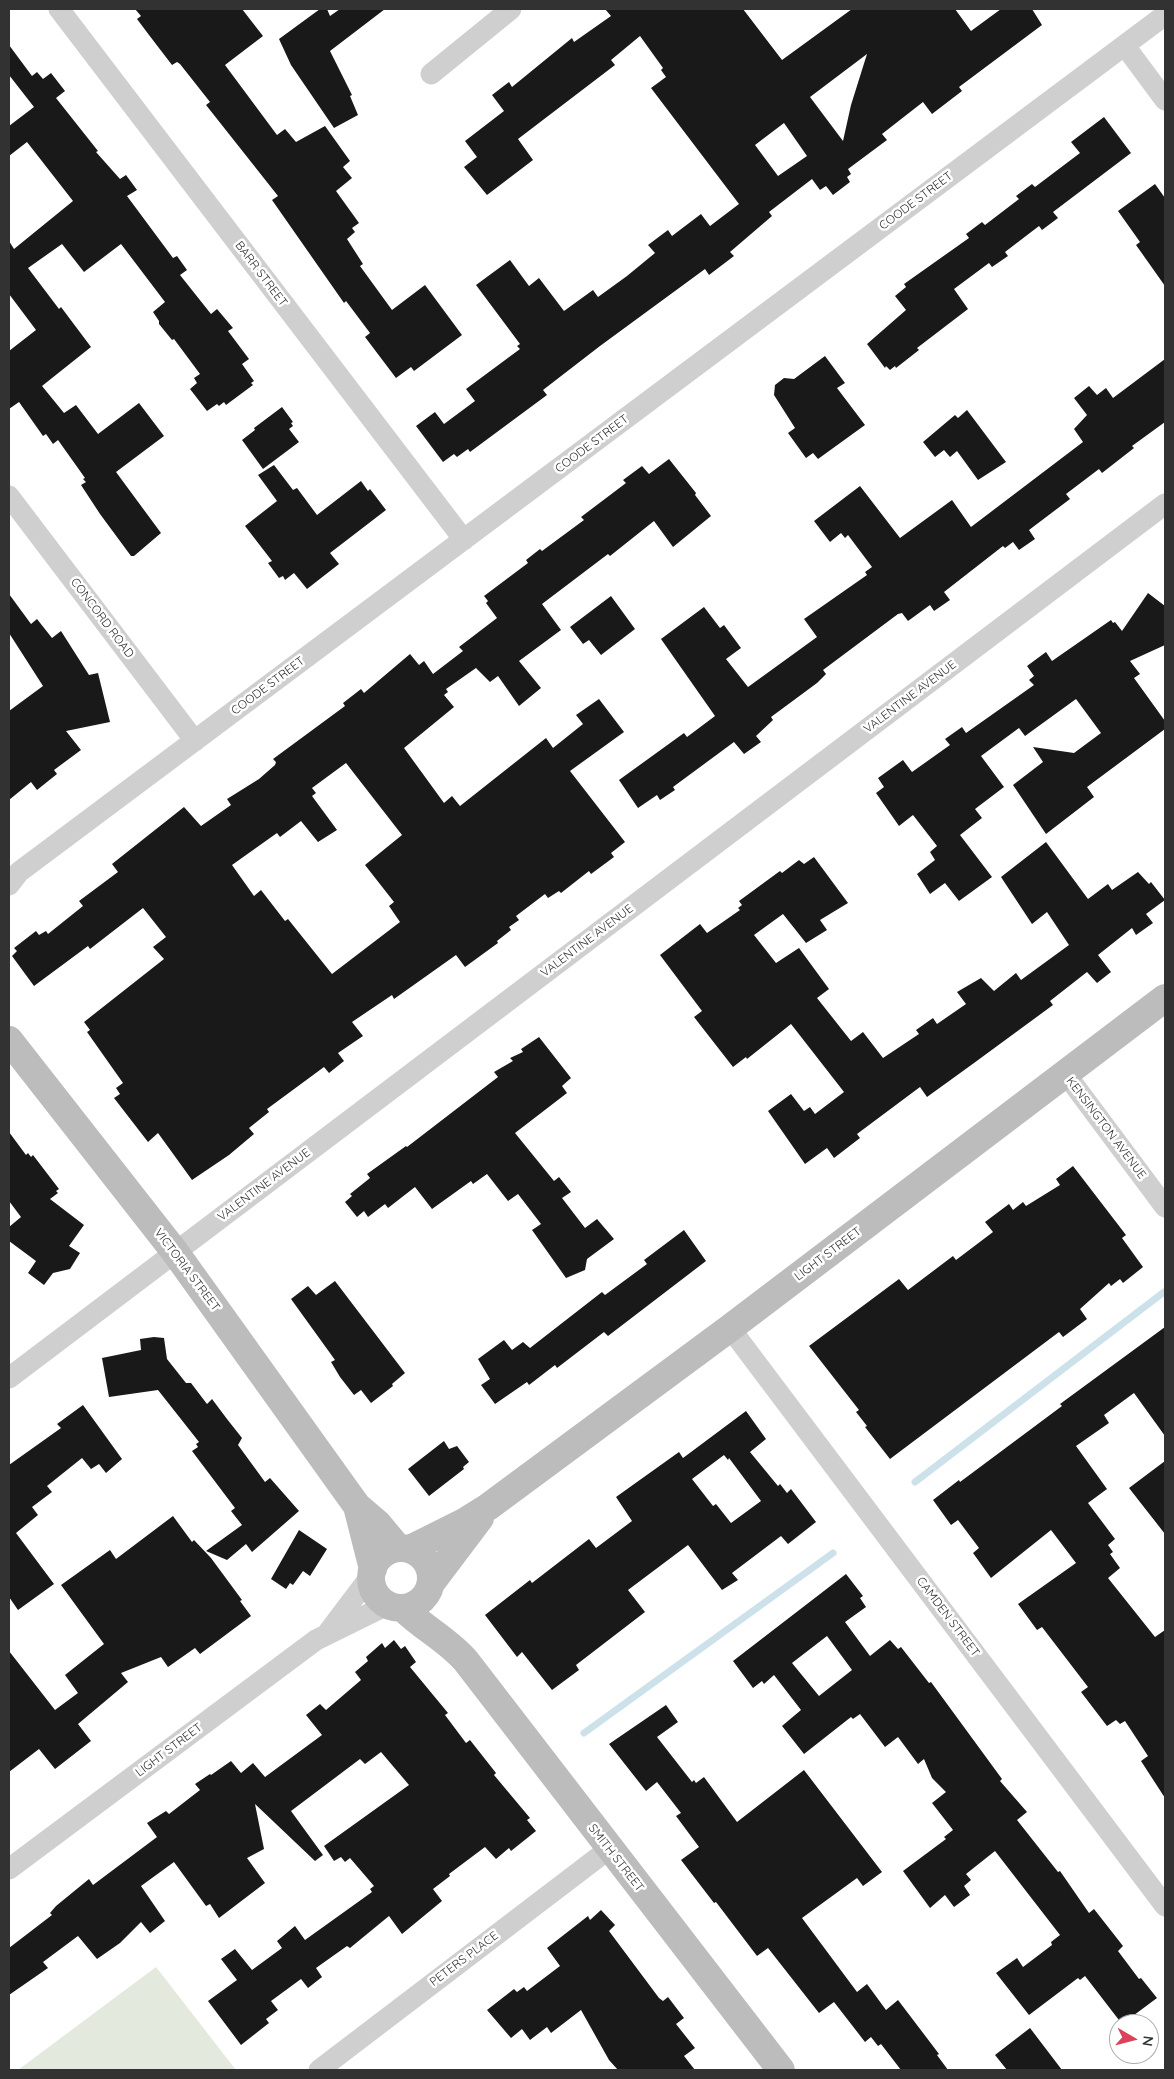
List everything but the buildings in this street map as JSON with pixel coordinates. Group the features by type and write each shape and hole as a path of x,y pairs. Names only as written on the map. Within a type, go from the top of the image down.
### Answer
{"street":[{"name":"BARR STREET","path":"59,9 464,540"},
{"path":"431,74 511,9"},
{"name":"COODE STREET","path":"12,878 1165,16"},
{"path":"1125,46 1165,100"},
{"name":"CONCORD ROAD","path":"9,496 194,741"},
{"name":"VALENTINE AVENUE","path":"9,1378 1165,504"},
{"name":"LIGHT STREET","path":"404,1549 464,1522 488,1507 730,1328 1165,998"},
{"name":"VICTORIA STREET","path":"9,1040 176,1252 357,1506 404,1549"},
{"name":"KENSINGTON AVENUE","path":"1066,1073 1165,1206"},
{"name":"CAMDEN STREET","path":"730,1328 1165,1906"},
{"name":"VICTORIA STREET","path":"357,1506 372,1572"},
{"name":"LIGHT STREET","path":"428,1589 458,1544 488,1507"},
{"path":"404,1549 418,1553 429,1566 428,1589 420,1602 395,1607 375,1592 372,1572 382,1555 404,1549"},
{"name":"LIGHT STREET","path":"329,1632 372,1572"},
{"name":"SMITH STREET","path":"428,1589 453,1646 608,1849 781,2070"},
{"name":"LIGHT STREET","path":"9,1869 329,1632 395,1607"},
{"name":"SMITH STREET","path":"395,1607 453,1646"},
{"name":"PETERS PLACE","path":"319,2070 608,1849"}],"shaded area":[{"path":"156,1967 236,2070 18,2070"}],"waterway":[{"path":"915,1482 1164,1292"},
{"path":"584,1733 833,1553"}]}
